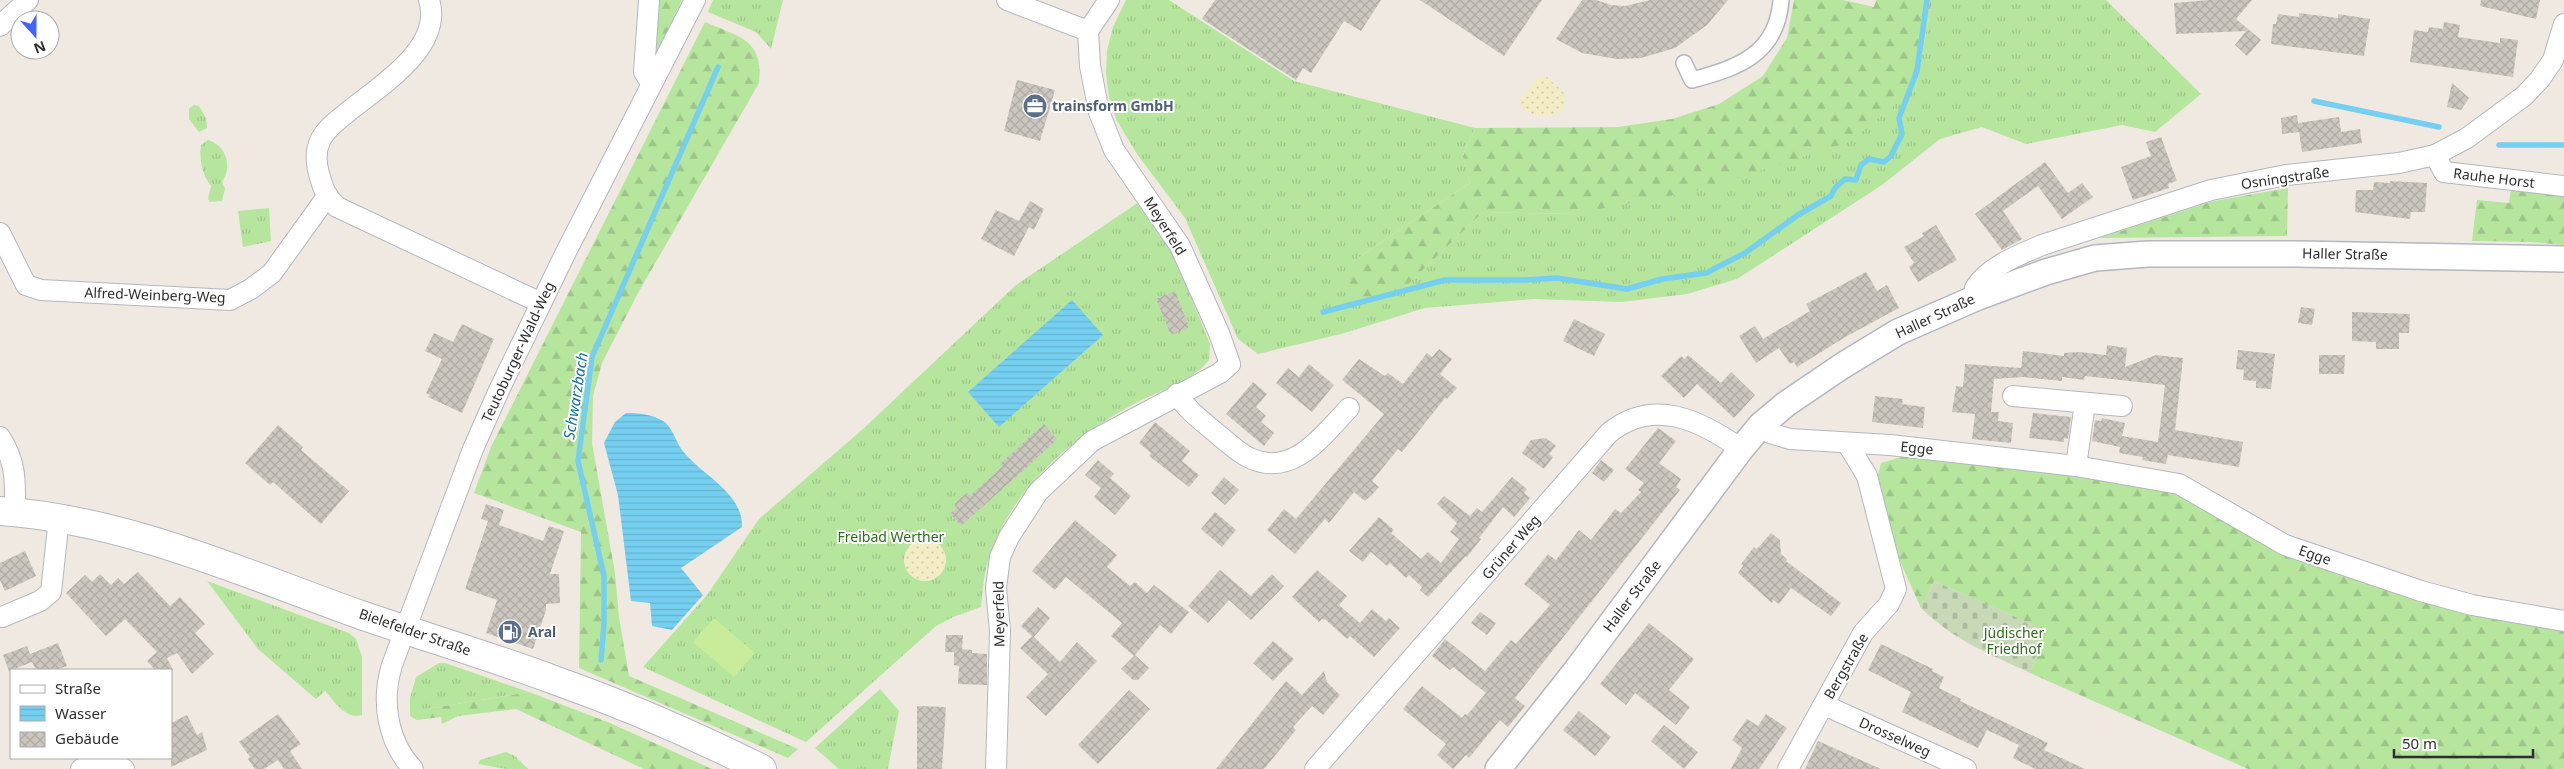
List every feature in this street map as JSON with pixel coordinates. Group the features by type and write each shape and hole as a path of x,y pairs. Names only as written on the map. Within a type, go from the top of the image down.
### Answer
{"main road":[{"name":"Bielefelder Straße","path":"8,511 59,518 135,534 578,689 666,724 762,769"}],"street":[{"path":"0,26 28,0"},
{"path":"429,0 432,11 427,34 408,63 335,122 320,140 316,162 326,198 336,207 541,303"},
{"path":"649,0 644,72 652,84"},
{"name":"Teutoburger-Wald-Weg","path":"413,769 402,755 394,739 387,707 389,676 406,629 473,449 541,303 696,0"},
{"path":"1007,0 1088,31 1109,0"},
{"path":"1684,63 1692,80 1738,66 1767,40 1775,24 1781,0"},
{"name":"Osningstraße","path":"1978,297 1975,288 1979,281 2016,256 2042,245 2211,190 2286,175 2362,169 2435,155 2466,138 2524,96 2540,79 2553,60 2564,24"},
{"name":"Meyerfeld","path":"996,769 1000,631 996,588 1000,557 1009,537 1038,492 1092,441 1226,369 1230,360 1180,246 1114,150 1099,112 1090,66 1088,31"},
{"name":"Rauhe Horst","path":"2435,155 2444,172 2564,186"},
{"name":"Alfred-Weinberg-Weg","path":"0,233 26,285 41,290 230,300 252,289 272,273 326,198"},
{"name":"Haller Straße","path":"1498,769 1575,672 1741,449 1761,425 1786,404 1834,371 1898,332 1978,297 2046,272 2095,258 2148,254 2298,254 2564,259"},
{"path":"1177,394 1186,408 1230,444 1250,459 1264,464 1292,460 1306,452 1349,408"},
{"path":"2013,396 2122,406"},
{"path":"2076,466 2085,403"},
{"name":"Grüner Weg","path":"1316,769 1609,433 1622,423 1647,415 1689,418 1741,449"},
{"name":"Egge","path":"1761,425 1770,433 1784,438 1890,445 2076,466 2180,484 2285,545 2421,591 2472,605 2564,621"},
{"path":"0,437 10,453 15,470 8,511"},
{"name":"Bergstraße","path":"1788,769 1863,633 1889,604 1896,589 1867,476 1847,443"},
{"path":"1867,476 1870,467 1879,454 1890,445"},
{"path":"2,617 40,601 51,592 59,518"},
{"name":"Drosselweg","path":"1824,704 1966,769"},
{"path":"80,769 107,763 123,768"}],"green space":[{"path":"655,0 682,0 652,64"},
{"path":"713,0 783,0 771,49 756,32 708,12"},
{"path":"1126,0 1169,0 1294,81 1475,128 1463,155 1470,183 1352,262 1403,289 1483,212 1573,214 1916,88 1932,0 2106,0 2201,94 2155,132 2122,125 2026,144 1982,127 1940,139 1882,185 1737,279 1687,294 1622,302 1534,299 1425,308 1341,334 1258,354 1238,339 1185,218 1137,154 1116,119 1109,97 1106,74 1107,51 1113,27"},
{"path":"1794,0 1843,0 1874,7 1876,0 1932,0 1916,88 1849,142 1704,189 1573,214 1483,212 1403,289 1347,304 1352,262 1470,183 1463,156 1475,128 1618,127 1672,119 1719,104 1763,76 1787,38"},
{"path":"705,22 738,36 753,48 760,68 759,83 638,293 602,363 593,396 592,443 615,573 619,617 629,676 798,749 788,758 579,668 581,532 474,493 491,447"},
{"path":"194,105 199,106 206,118 207,128 199,132 189,119 189,109"},
{"path":"208,140 219,147 226,157 227,170 222,182 225,188 222,201 210,202 208,199 211,186 203,172 200,156 201,145"},
{"path":"2288,188 2287,236 2099,238 2214,201"},
{"path":"2511,188 2564,194 2564,245 2531,242 2472,241 2477,200 2509,203"},
{"name":"Freibad Werther","path":"1139,202 1174,254 1210,344 1209,360 1185,380 1134,404 1089,432 1048,466 1014,507 1000,530 988,561 981,607 953,617 936,626 806,742 643,667 707,595 759,519 863,429 1016,285"},
{"path":"269,208 271,241 243,247 238,211"},
{"path":"1908,455 2075,474 2174,492 2280,551 2564,630 2564,769 2248,769 2030,673 2044,630 1934,581 1921,608 1886,530 1876,483 1881,463"},
{"path":"207,581 349,633 356,639 362,657 362,715 356,716 346,713 325,691 316,699 258,649"},
{"name":"Jüdischer Friedhof","path":"1934,581 2045,630 2030,673 1959,638 1921,608"},
{"path":"714,618 755,653 734,677 693,642"},
{"path":"439,663 445,663 529,692 426,709 410,715 410,698 416,677"},
{"path":"880,689 899,711 888,769 839,769 815,748"},
{"path":"529,692 610,723 712,769 644,769 516,709 458,716 442,724 441,717 417,720 410,716 412,713 426,709"},
{"path":"506,752 515,756 528,769 506,769 478,764 480,760"}],"sand":[{"path":"1545,75 1565,94 1566,107 1550,116 1533,115 1522,109 1519,99 1541,76"},
{"path":"929,539 937,542 943,548 946,560 943,572 937,578 921,581 913,578 907,572 904,556 907,548 913,542"}],"water":[{"path":"1072,300 1103,335 999,427 968,392"},
{"path":"626,413 649,415 666,423 682,450 720,485 736,504 740,515 742,527 681,568 703,595 672,630 652,626 650,603 631,601 618,495 604,443 615,422"}],"building":[{"path":"1215,0 1381,0 1361,31 1344,21 1311,73 1303,68 1296,80 1202,19"},
{"path":"1420,0 1542,0 1504,56"},
{"path":"1582,0 1596,0 1611,5 1625,6 1650,0 1728,0 1707,25 1675,48 1641,58 1617,59 1582,53 1556,39"},
{"path":"2209,0 2252,0 2236,19 2261,40 2247,56 2235,45 2246,31 2176,34 2174,3"},
{"path":"2481,0 2540,0 2536,19 2480,6"},
{"path":"2299,13 2338,18 2338,14 2370,19 2364,56 2271,44 2273,24 2276,24 2278,14 2299,17"},
{"path":"2444,22 2460,25 2458,37 2500,43 2500,38 2518,40 2513,77 2410,62 2414,30 2428,32 2429,27 2443,29"},
{"path":"1017,80 1055,90 1040,141 1004,131"},
{"path":"2452,83 2469,98 2461,110 2447,107"},
{"path":"2297,115 2298,123 2339,117 2341,132 2360,129 2362,143 2302,152 2299,132 2282,134 2281,118"},
{"path":"2161,137 2177,181 2168,184 2169,188 2133,200 2121,167 2151,156 2146,142"},
{"path":"2045,162 2068,193 2082,183 2093,197 2062,219 2038,186 2003,211 2022,239 2002,250 1975,214"},
{"path":"2390,181 2427,183 2425,212 2411,212 2410,219 2355,212 2356,190 2373,190 2374,182 2390,183"},
{"path":"1030,201 1044,209 1034,230 1029,227 1014,256 981,239 996,210 1019,221"},
{"path":"1936,225 1957,260 1918,282 1909,267 1914,263 1904,247 1924,236 1922,233"},
{"path":"1866,272 1877,291 1887,285 1899,308 1847,336 1797,367 1794,362 1790,364 1779,348 1756,363 1739,336 1755,326 1763,339 1810,311 1806,304"},
{"path":"1175,291 1189,327 1171,335 1156,299"},
{"path":"2301,307 2315,309 2312,325 2298,323"},
{"path":"2352,312 2410,314 2409,333 2399,333 2399,349 2376,349 2376,342 2352,341"},
{"path":"1574,319 1605,334 1594,356 1563,341"},
{"path":"462,324 494,339 462,413 428,397 430,395 426,393 442,359 425,351 434,333 453,342"},
{"path":"2107,345 2127,348 2125,367 2156,355 2183,358 2175,430 2243,442 2239,467 2168,455 2166,464 2142,460 2143,457 2119,453 2120,447 2092,441 2095,420 2101,421 2102,418 2125,423 2122,436 2158,442 2165,385 2085,376 2084,380 2062,377 2062,381 2023,377 1994,379 1991,412 1999,412 1998,421 2013,423 2011,443 1972,439 1975,414 1952,412 1956,386 1963,387 1965,364 2021,368 2023,351 2064,356 2064,353 2079,352 2106,355"},
{"path":"1439,349 1452,359 1440,374 1457,388 1447,399 1445,398 1402,452 1398,449 1372,481 1379,487 1372,495 1365,501 1354,492 1329,523 1325,519 1295,554 1267,530 1284,509 1296,519 1384,414 1342,380 1359,359 1385,376 1388,373 1403,384 1427,353 1432,357"},
{"path":"2238,350 2275,354 2271,389 2256,388 2256,381 2243,380 2244,370 2236,369"},
{"path":"1688,355 1721,383 1731,372 1755,395 1734,418 1697,384 1684,398 1661,376 1681,356 1685,359"},
{"path":"2319,355 2345,355 2344,374 2319,374"},
{"path":"1309,364 1334,385 1312,412 1276,383 1288,368 1299,377"},
{"path":"1253,382 1267,394 1256,407 1266,416 1261,422 1274,433 1264,446 1226,414"},
{"path":"1875,396 1903,399 1902,404 1925,407 1923,428 1872,422"},
{"path":"2033,413 2071,417 2068,439 2064,438 2064,442 2029,438"},
{"path":"1155,422 1190,451 1182,461 1199,475 1189,487 1149,456 1151,453 1139,443"},
{"path":"1044,424 1057,440 961,526 950,513 957,508 954,504 967,493 970,496 1002,467 1000,464"},
{"path":"278,425 303,447 301,450 349,491 321,524 273,482 270,485 245,463"},
{"path":"1658,428 1676,441 1659,463 1681,479 1676,487 1680,490 1515,698 1525,706 1508,727 1500,720 1469,758 1466,755 1453,769 1437,755 1446,744 1403,709 1422,686 1462,718 1465,714 1467,715 1486,693 1453,667 1450,670 1432,656 1445,639 1485,671 1511,640 1516,644 1550,605 1524,584 1548,554 1556,560 1579,530 1591,540 1615,509 1621,513 1641,492 1638,490 1644,483 1625,469"},
{"path":"1546,438 1556,446 1549,454 1553,457 1544,469 1522,453 1531,440"},
{"path":"1098,460 1114,474 1110,478 1131,496 1115,515 1094,497 1101,488 1085,475"},
{"path":"1601,460 1614,470 1604,482 1592,473"},
{"path":"1224,477 1239,490 1225,505 1211,493"},
{"path":"1512,477 1527,489 1524,493 1530,498 1514,517 1503,507 1467,557 1428,597 1420,590 1422,587 1409,575 1406,578 1390,563 1387,566 1371,552 1363,562 1349,551 1379,517 1394,530 1391,533 1421,559 1428,552 1441,563 1459,539 1450,532 1457,523 1437,504 1444,496 1470,516 1477,508 1482,512"},
{"path":"486,504 504,510 499,525 543,541 549,526 564,531 550,574 559,574 560,603 546,604 546,610 533,649 486,633 497,600 465,589 488,521 481,519"},
{"path":"1215,512 1236,530 1222,547 1201,529"},
{"path":"1075,520 1117,555 1107,567 1130,586 1135,582 1147,593 1154,585 1189,612 1171,634 1160,625 1134,656 1111,636 1122,623 1066,577 1055,590 1032,571"},
{"path":"1771,533 1780,540 1781,554 1787,559 1786,561 1841,603 1831,616 1791,588 1779,604 1773,600 1772,603 1738,573 1743,566 1741,564 1754,547 1757,549"},
{"path":"25,551 36,576 5,591 0,580 0,563"},
{"path":"1220,570 1251,596 1272,574 1284,586 1251,620 1229,600 1208,623 1188,606"},
{"path":"1317,570 1347,596 1339,605 1360,623 1372,609 1386,621 1389,618 1400,628 1374,657 1350,636 1347,639 1326,620 1322,619 1319,622 1292,597"},
{"path":"138,572 170,606 180,597 205,624 195,633 214,654 192,674 177,653 167,658 173,670 154,669 147,661 157,652 125,619 106,636 66,593 85,575 92,582 100,574 111,585 118,578 124,584"},
{"path":"1038,607 1050,618 1034,637 1060,662 1077,642 1097,661 1046,716 1026,697 1048,674 1020,648 1032,636 1021,626"},
{"path":"1480,612 1496,623 1487,635 1471,623"},
{"path":"1649,623 1694,659 1669,690 1690,707 1676,725 1635,693 1626,705 1600,684"},
{"path":"946,635 963,635 962,649 972,650 972,653 987,654 987,685 958,684 959,666 954,665 954,652 945,652"},
{"path":"1273,641 1294,659 1273,681 1253,663"},
{"path":"58,643 67,666 58,669 36,669 32,662 9,671 3,655 27,646 30,654"},
{"path":"1881,644 1933,669 1932,671 1944,677 1939,688 1961,699 1960,701 2048,743 2044,750 2085,769 2035,769 2013,758 2019,745 1987,730 1978,748 1902,712 1911,692 1868,670"},
{"path":"1135,655 1149,668 1138,680 1133,680 1121,669"},
{"path":"1324,671 1327,682 1340,695 1323,715 1312,706 1293,727 1296,730 1264,769 1216,769 1286,681 1302,695"},
{"path":"1129,690 1150,709 1098,764 1078,745"},
{"path":"917,706 946,707 942,769 917,769"},
{"path":"1579,711 1611,737 1595,756 1563,730"},
{"path":"278,714 301,744 290,751 302,769 284,769 278,760 264,769 255,769 248,759 250,757 239,742"},
{"path":"1766,714 1787,728 1759,769 1731,769 1742,748 1732,740 1747,719 1758,726"},
{"path":"187,715 197,735 202,732 207,750 171,767 172,759 172,722"},
{"path":"1664,725 1698,752 1684,769 1651,741"},
{"path":"1818,741 1881,769 1805,769"}],"waterway":[{"path":"1323,312 1445,280 1557,278 1627,289 1662,279 1706,273 1745,253 1798,215 1831,196 1835,188 1845,179 1856,180 1861,165 1869,159 1884,162 1891,156 1902,134 1899,118 1917,71 1927,0"},
{"name":"Schwarzbach","path":"601,660 604,624 604,576 578,461 592,357 718,67"},
{"path":"2314,101 2439,127"},
{"path":"2499,145 2564,145"}],"place":[{"name":"trainsform GmbH","path":"1035,106"},
{"name":"Aral","path":"510,632"}]}
